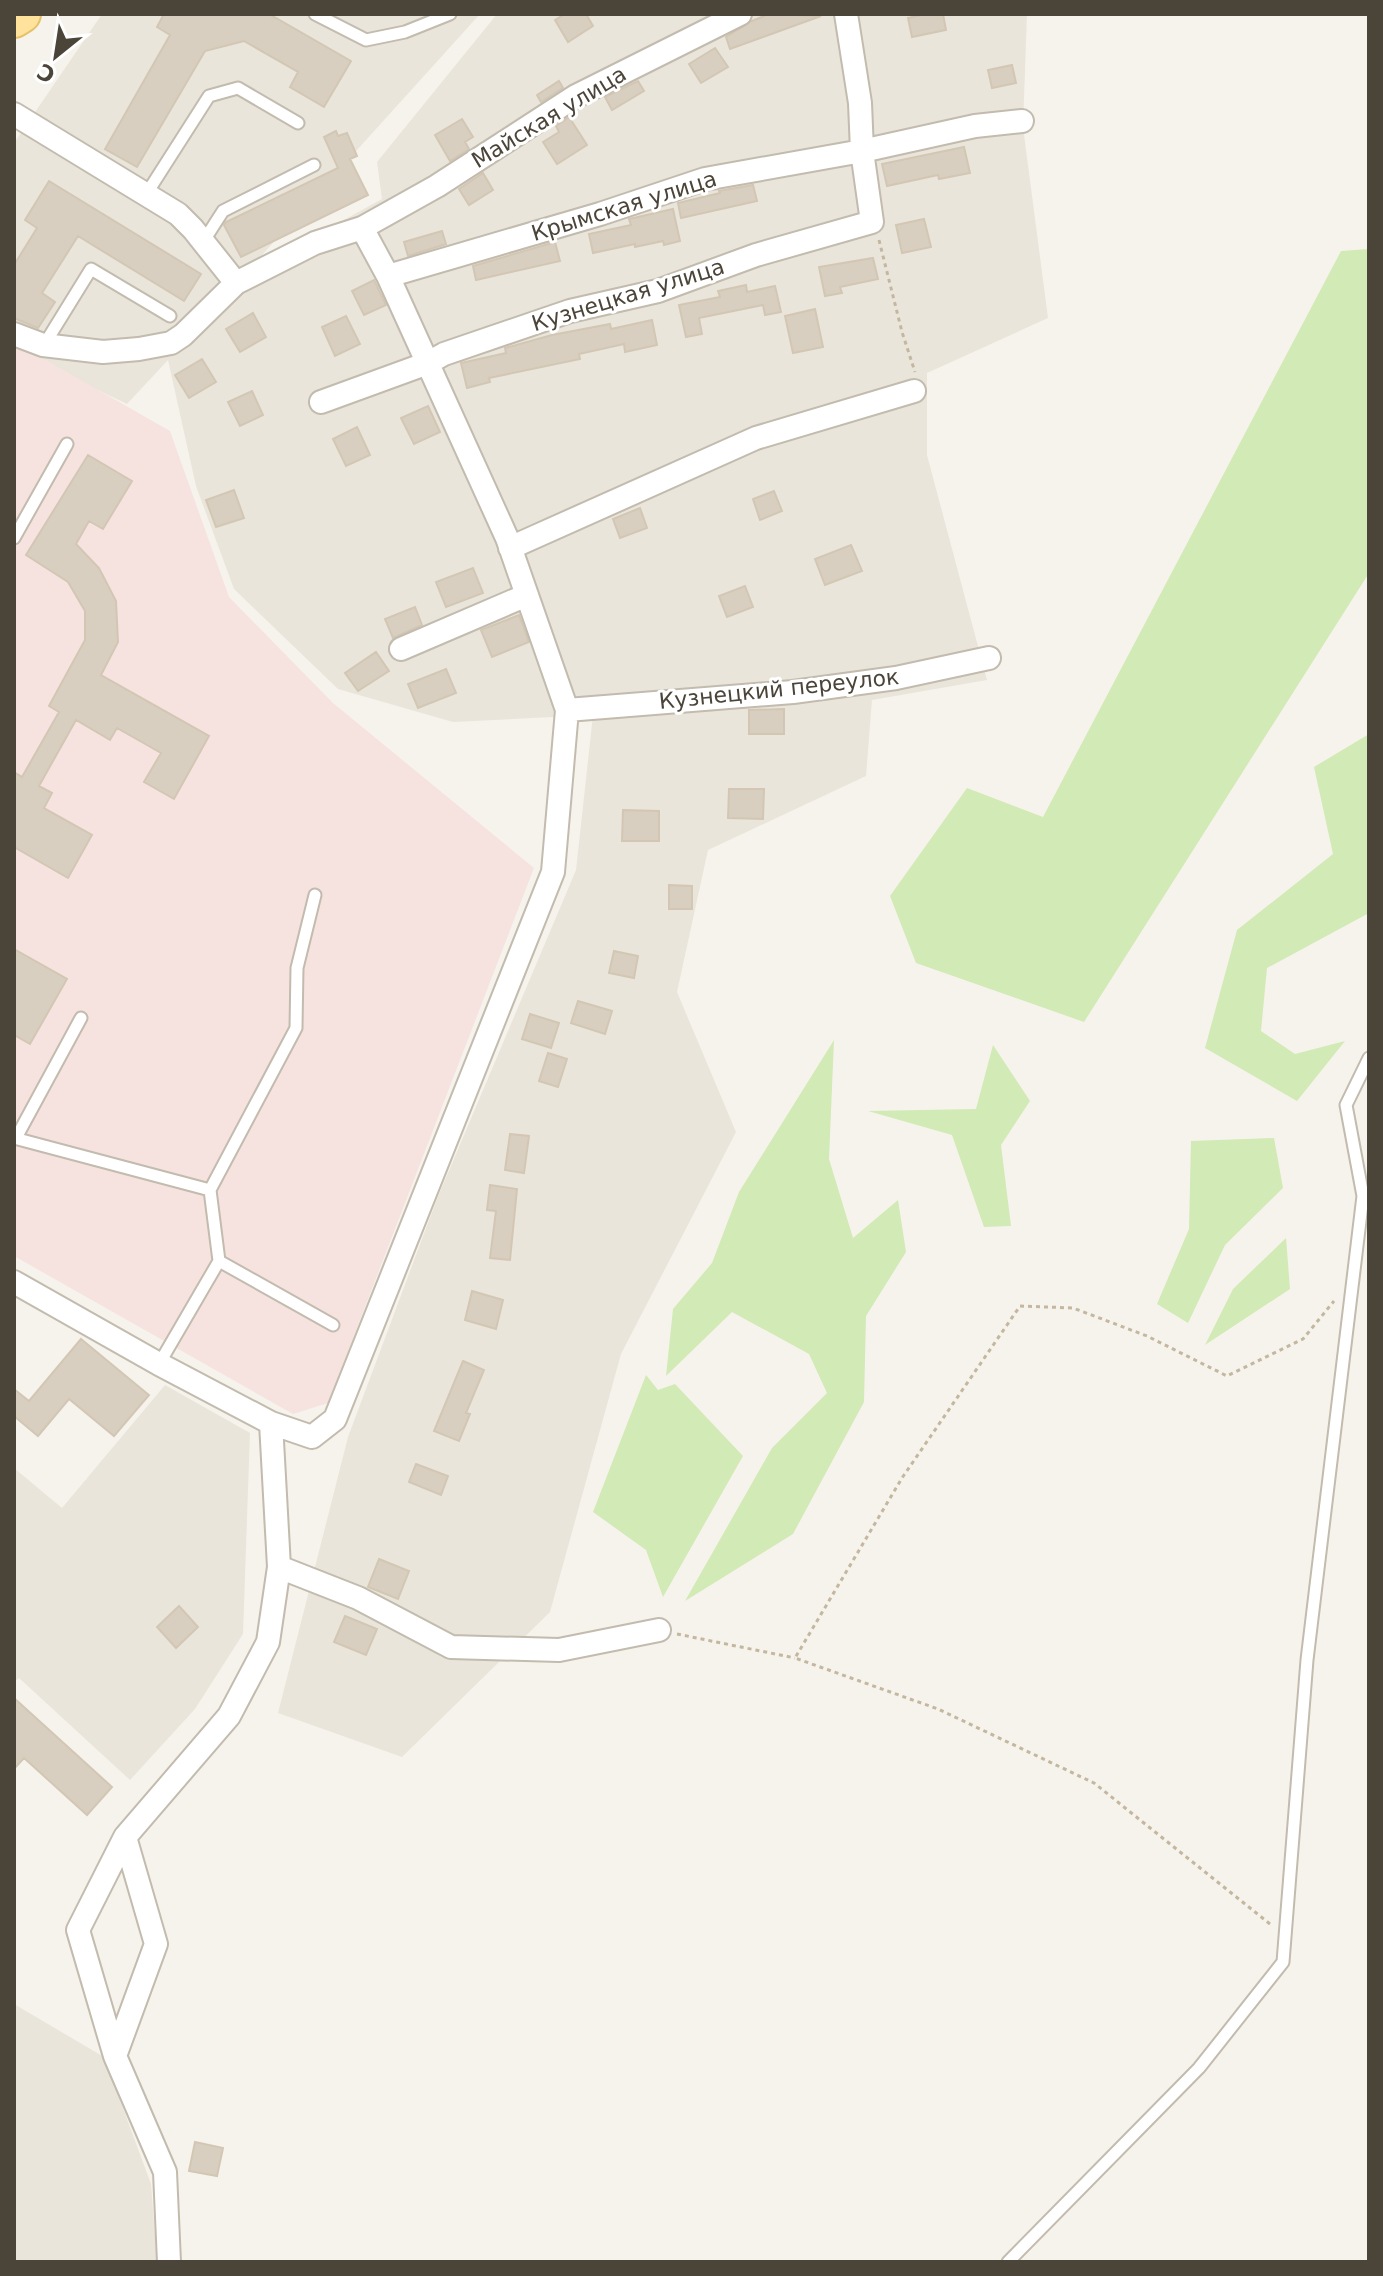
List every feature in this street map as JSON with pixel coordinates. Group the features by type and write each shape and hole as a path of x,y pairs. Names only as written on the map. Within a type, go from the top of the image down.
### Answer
{"main road":[{"path":"14,19 22,14"}],"street":[{"name":"Майская улица","path":"14,334 43,345 103,352 171,343 236,283 315,243 362,228 437,186 576,96 740,14"},
{"path":"846,14 860,103 862,151 872,222"},
{"path":"14,114 178,214 236,283"},
{"name":"Крымская улица","path":"388,276 600,214 705,179 862,151 975,126 1022,121"},
{"name":"Кузнецкая улица","path":"321,402 428,363 444,354 570,311 658,291 756,255 872,222"},
{"path":"14,1282 271,1423 312,1437 335,1419 553,872 567,710 510,548 388,276 362,228"},
{"path":"510,548 756,438 914,391"},
{"path":"401,649 527,595"},
{"name":"Кузнецкий переулок","path":"567,710 793,692 896,678 989,658"},
{"path":"169,2262 165,2172 115,2056 78,1930 125,1837 229,1716 268,1642 279,1567 271,1423"},
{"path":"279,1567 358,1598 451,1647 559,1650 659,1630"},
{"path":"115,2056 156,1944 125,1837"}],"lane":[{"path":"315,14 366,40 405,32 450,14"},
{"path":"147,193 209,96 238,88 298,123"},
{"path":"203,242 223,211 314,165"},
{"path":"43,345 91,269 170,316"},
{"path":"14,538 67,444"},
{"path":"159,1364 219,1261 210,1190 296,1028 297,968 315,895"},
{"path":"81,1018 15,1138 210,1190"},
{"path":"1008,2262 1199,2068 1283,1962 1307,1660 1363,1196 1346,1105 1369,1058"},
{"path":"219,1261 333,1325"}],"path":[{"path":"872,222 883,250 902,332 917,377 914,391"},
{"path":"795,1658 902,1478 1020,1306 1073,1308 1147,1336 1227,1376 1303,1339 1353,1277"},
{"path":"659,1630 795,1658 938,1709 1094,1783 1285,1937"}],"shaded area":[{"path":"102,14 480,14 177,349 262,265 382,199 377,162 497,14 1027,14 1023,127 1048,318 927,373 927,455 987,680 872,700 866,776 708,850 677,992 736,1132 621,1354 550,1612 402,1757 278,1713 348,1437 437,1199 576,870 593,715 453,722 338,689 234,589 196,486 168,360 127,404 14,350 14,143"},
{"path":"14,342 170,431 229,597 333,703 534,868 328,1403 293,1414 14,1256"},
{"path":"165,1385 250,1433 243,1634 195,1709 130,1780 19,1678 14,1682 14,1468 62,1508"},
{"path":"14,2004 104,2057 151,2184 157,2262 14,2262"}],"green space":[{"path":"1369,249 1369,573 1084,1022 916,963 890,896 967,788 1043,817 1341,251"},
{"path":"1369,734 1369,913 1267,968 1261,1031 1295,1054 1345,1041 1297,1101 1205,1048 1237,930 1333,854 1314,767"},
{"path":"834,1040 829,1159 853,1238 898,1200 906,1252 866,1316 864,1402 793,1534 685,1601 772,1448 827,1393 809,1354 732,1312 666,1376 673,1309 712,1263 739,1192"},
{"path":"993,1045 1030,1101 1001,1145 1011,1226 984,1227 952,1135 868,1111 976,1109"},
{"path":"1274,1138 1283,1188 1225,1245 1188,1323 1157,1304 1189,1229 1191,1141"},
{"path":"1286,1238 1290,1289 1205,1345 1233,1289"},
{"path":"646,1375 658,1390 675,1384 743,1456 663,1597 646,1550 593,1512"}],"building":[{"path":"164,14 269,14 351,61 324,107 290,87 298,72 244,41 205,51 137,167 105,149 170,35 157,27"},
{"path":"565,14 586,14 593,26 568,42 555,20"},
{"path":"769,14 821,16 730,49 726,37"},
{"path":"943,14 946,30 912,37 908,18"},
{"path":"715,48 728,67 701,83 689,64"},
{"path":"1012,65 1016,83 992,88 988,70"},
{"path":"559,81 563,88 541,102 537,95"},
{"path":"638,81 644,91 612,110 605,97"},
{"path":"569,117 587,145 557,164 543,142 559,132 556,126"},
{"path":"462,119 473,137 465,142 469,149 450,161 435,135"},
{"path":"336,131 338,136 347,133 357,156 350,159 368,195 241,257 224,225 226,222 338,168 324,137"},
{"path":"964,147 970,173 939,179 938,175 887,186 882,164"},
{"path":"483,173 493,190 469,205 459,189"},
{"path":"49,181 201,274 184,301 78,236 42,293 55,302 38,328 14,318 14,265 37,228 25,220"},
{"path":"753,185 757,201 681,218 678,203"},
{"path":"673,209 680,241 635,247 635,244 593,253 589,234 631,225 629,219"},
{"path":"924,219 931,247 902,253 896,225"},
{"path":"442,231 446,244 408,256 404,242"},
{"path":"555,242 560,261 476,280 473,266"},
{"path":"873,258 878,279 840,287 842,293 825,296 819,267"},
{"path":"374,280 386,305 364,315 352,291"},
{"path":"746,285 747,292 775,286 781,312 765,315 763,305 699,318 702,334 686,337 679,305 720,297 718,291"},
{"path":"815,309 823,347 793,353 785,316"},
{"path":"253,313 266,337 240,352 226,329"},
{"path":"346,316 360,344 335,356 322,327"},
{"path":"652,320 657,345 625,352 624,344 579,354 580,359 489,378 490,382 467,388 461,363 506,353 505,348 552,335 610,324 611,329"},
{"path":"202,359 216,382 189,398 175,375"},
{"path":"252,391 263,415 240,426 228,402"},
{"path":"428,406 440,432 414,444 401,418"},
{"path":"357,427 370,455 346,466 333,439"},
{"path":"88,455 132,481 103,529 89,521 76,544 99,568 116,601 118,642 101,675 209,736 174,799 144,782 161,753 117,728 110,740 76,720 39,786 52,793 44,808 92,835 68,878 14,847 14,772 22,777 59,712 49,706 85,640 85,611 68,582 26,555"},
{"path":"234,490 244,518 216,527 206,500"},
{"path":"774,491 782,511 760,520 753,499"},
{"path":"640,508 647,528 620,538 613,519"},
{"path":"851,545 862,571 825,585 815,559"},
{"path":"473,568 483,593 446,607 436,582"},
{"path":"745,586 753,607 727,617 719,596"},
{"path":"415,607 422,625 393,638 385,619"},
{"path":"519,615 529,642 492,657 481,630"},
{"path":"376,652 389,671 358,691 345,673"},
{"path":"446,669 456,693 418,708 408,684"},
{"path":"784,709 784,734 749,734 749,710"},
{"path":"729,789 764,789 763,819 728,818"},
{"path":"623,810 659,811 659,841 622,841"},
{"path":"669,885 692,886 692,909 669,909"},
{"path":"14,949 67,979 30,1044 14,1035"},
{"path":"614,951 638,956 634,978 609,973"},
{"path":"578,1001 612,1011 605,1034 571,1023"},
{"path":"530,1014 559,1023 551,1048 522,1039"},
{"path":"548,1053 567,1059 558,1087 539,1081"},
{"path":"510,1134 529,1136 524,1173 505,1170"},
{"path":"490,1185 517,1189 510,1260 490,1258 496,1211 487,1210"},
{"path":"472,1291 503,1300 496,1329 465,1320"},
{"path":"81,1339 149,1395 114,1436 69,1399 38,1436 14,1416 14,1389 29,1401"},
{"path":"463,1361 484,1370 466,1413 470,1414 459,1441 434,1431"},
{"path":"416,1464 448,1476 441,1495 409,1482"},
{"path":"379,1559 409,1571 398,1599 368,1587"},
{"path":"179,1606 198,1627 176,1648 157,1627"},
{"path":"345,1616 377,1629 366,1655 334,1642"},
{"path":"14,1698 112,1787 87,1815 24,1758 14,1769"},
{"path":"195,2142 223,2148 217,2176 189,2171"}]}
